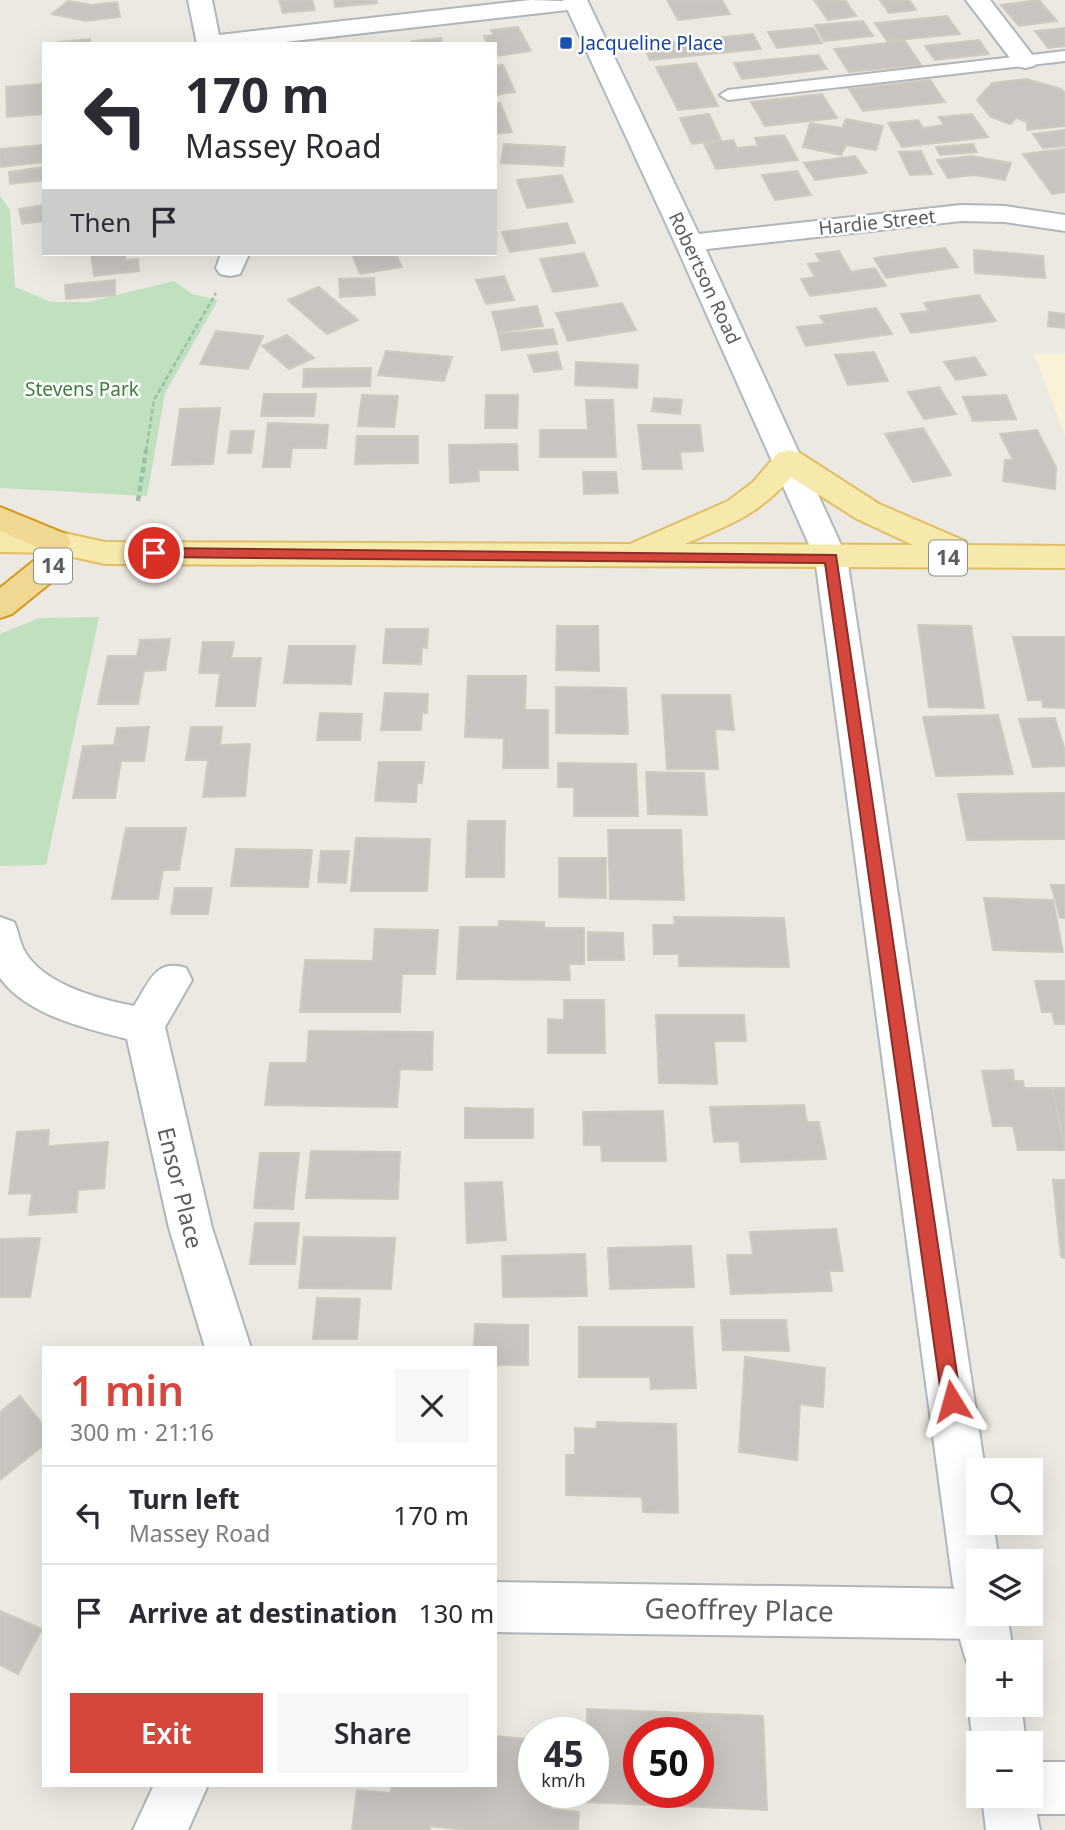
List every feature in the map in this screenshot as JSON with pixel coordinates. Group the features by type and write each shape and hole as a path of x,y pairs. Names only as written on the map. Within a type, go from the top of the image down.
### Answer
{"highway":[{"path":"0,518 51,554 0,606"}],"main road":[{"path":"200,0 209,42"},
{"path":"978,0 1025,61"},
{"path":"218,42 576,1"},
{"name":"Robertson Road","path":"576,1 789,460 831,558 973,1549"},
{"name":"Hardie Street","path":"689,243 961,213 1005,214 1065,223"},
{"path":"628,556 739,509 764,489 789,460 820,484 888,523 979,558"},
{"name":"14","path":"0,541 51,554"},
{"name":"14","path":"0,567 51,554 105,553 1065,557"},
{"path":"0,933 7,956 31,984 56,1000 110,1019 144,1025 172,980"},
{"name":"Ensor Place","path":"144,1025 180,1196 205,1287 227,1346"},
{"name":"Geoffrey Place","path":"497,1607 966,1614"},
{"path":"160,1830 182,1787"},
{"path":"1043,1788 1065,1788"},
{"path":"1010,1808 1013,1830"}],"lane":[{"path":"728,95 1065,56"}],"path":[{"path":"138,501 154,400 233,261"}],"shaded area":[{"path":"1034,354 1065,354 1065,437"}],"green space":[{"name":"Stevens Park","path":"0,196 10,210 15,287 51,302 88,302 174,281 192,294 218,300 165,393 147,496 0,488"},
{"path":"99,617 46,865 0,866 0,634 39,618"}],"building":[{"path":"279,0 312,0 315,10 283,13"},
{"path":"334,0 376,0 377,3 335,7"},
{"path":"667,0 722,0 730,14 678,20"},
{"path":"814,0 845,0 856,16 828,20"},
{"path":"880,0 909,0 916,10 889,13"},
{"path":"1039,0 1057,21 1019,26 1001,5"},
{"path":"68,1 92,5 117,2 120,17 86,21 52,14"},
{"path":"947,16 960,34 887,41 875,23"},
{"path":"863,21 873,36 824,41 815,25"},
{"path":"518,27 531,51 497,56 497,42 486,42 484,36 494,35 491,30"},
{"path":"813,28 822,43 777,48 768,32"},
{"path":"1065,28 1065,46 1048,48 1035,31"},
{"path":"753,34 761,49 650,60 643,45"},
{"path":"441,38 442,42 412,42"},
{"path":"90,39 91,42 59,42"},
{"path":"979,40 989,54 935,60 925,46"},
{"path":"905,41 921,65 849,72 834,49"},
{"path":"818,55 827,69 742,79 734,63"},
{"path":"696,63 718,106 678,110 656,67"},
{"path":"503,65 515,92 497,95 497,66"},
{"path":"1026,79 1061,89 1065,93 1065,126 1027,130 1027,122 1016,118 1010,124 991,117 977,100 992,83"},
{"path":"930,80 945,102 863,111 849,89"},
{"path":"41,84 42,114 7,117 6,87"},
{"path":"822,94 837,118 765,126 751,102"},
{"path":"500,103 512,132 497,134 497,104"},
{"path":"709,114 721,140 692,144 680,118"},
{"path":"972,114 988,137 902,147 888,123 918,120 923,128 944,125 939,117"},
{"path":"846,119 883,126 876,150 846,145 841,155 803,147 810,123 842,128"},
{"path":"1065,130 1065,146 1043,148 1033,134"},
{"path":"784,135 798,160 716,169 704,144 733,140 737,148 758,146 755,138"},
{"path":"504,144 565,147 563,166 501,163"},
{"path":"973,144 977,152 940,155 936,147"},
{"path":"42,145 42,162 0,167 0,149"},
{"path":"1065,149 1065,192 1052,194 1023,154"},
{"path":"921,151 932,174 910,175 899,152"},
{"path":"855,156 867,173 815,180 804,163"},
{"path":"972,156 1011,163 1005,180 974,175 948,178 937,160"},
{"path":"42,167 42,180 10,184 9,172"},
{"path":"797,171 811,195 775,200 762,175"},
{"path":"562,175 573,202 527,208 517,180"},
{"path":"42,205 42,221 22,224 19,209"},
{"path":"567,223 575,243 510,252 502,232"},
{"path":"945,248 958,267 886,278 874,258"},
{"path":"974,250 1043,256 1045,278 975,273"},
{"path":"839,251 851,272 875,268 886,286 810,296 801,279 815,277 808,264 821,262 816,254"},
{"path":"584,253 598,286 553,292 540,259"},
{"path":"91,256 125,256 126,260 138,259 139,271 94,276"},
{"path":"353,256 397,256 402,267 360,274"},
{"path":"504,276 514,300 486,304 476,280"},
{"path":"374,278 375,295 340,297 339,279"},
{"path":"115,280 115,295 66,299 65,285"},
{"path":"319,287 358,320 327,334 288,300"},
{"path":"979,295 996,321 911,333 901,314 929,311 924,303"},
{"path":"622,303 636,330 568,341 556,313"},
{"path":"537,306 543,326 498,332 492,312"},
{"path":"876,308 892,334 806,346 797,327 825,324 820,316"},
{"path":"1049,312 1065,314 1065,328 1048,326"},
{"path":"553,329 557,344 502,350 498,334"},
{"path":"216,331 263,336 248,369 200,364"},
{"path":"287,335 314,358 289,369 262,346"},
{"path":"386,351 452,357 444,381 378,375"},
{"path":"557,352 562,369 534,372 528,355"},
{"path":"874,352 888,381 848,385 835,355"},
{"path":"975,357 986,375 956,380 944,362"},
{"path":"576,362 638,365 637,388 575,385"},
{"path":"371,368 370,386 303,387 304,369"},
{"path":"939,387 956,414 924,419 908,392"},
{"path":"264,394 316,394 314,416 261,416"},
{"path":"362,395 398,396 394,427 358,426"},
{"path":"486,395 518,395 517,428 485,428"},
{"path":"1006,395 1016,419 973,421 963,397"},
{"path":"654,398 682,400 680,414 652,411"},
{"path":"586,400 613,400 616,457 540,457 540,430 588,430"},
{"path":"220,408 213,464 172,465 180,409"},
{"path":"268,423 328,425 326,448 292,448 290,467 263,467"},
{"path":"638,425 700,425 703,451 680,452 682,469 643,469"},
{"path":"923,428 951,475 913,482 885,434"},
{"path":"1037,430 1056,467 1055,489 1003,481 1005,460 1013,460 1000,434"},
{"path":"231,431 254,431 251,453 228,453"},
{"path":"357,436 418,436 418,463 355,464"},
{"path":"517,444 518,470 478,470 479,481 450,483 449,445"},
{"path":"583,472 616,472 618,493 584,494"},
{"path":"918,625 971,626 984,708 929,707"},
{"path":"557,626 598,626 599,671 556,670"},
{"path":"386,629 428,629 427,648 422,647 421,664 383,663"},
{"path":"1013,637 1065,637 1065,708 1043,707 1042,700 1028,700"},
{"path":"170,639 165,670 144,671 138,704 98,704 108,656 137,656 140,640"},
{"path":"203,642 234,642 231,658 261,658 255,706 216,706 220,673 199,673"},
{"path":"289,646 355,646 351,684 284,683"},
{"path":"468,676 526,676 525,710 548,710 548,768 503,768 504,738 465,737"},
{"path":"556,687 626,688 628,734 556,733"},
{"path":"385,693 428,694 427,713 422,713 421,730 381,730"},
{"path":"662,695 730,695 734,730 715,729 718,769 667,769"},
{"path":"320,713 362,714 360,740 317,740"},
{"path":"998,715 1013,774 936,776 923,717"},
{"path":"1055,718 1065,751 1065,766 1033,767 1019,719"},
{"path":"149,727 144,761 121,761 115,798 73,798 83,746 114,745 117,728"},
{"path":"191,727 222,727 220,745 250,744 245,796 203,797 208,760 186,760"},
{"path":"379,762 424,762 422,783 417,783 416,802 375,801"},
{"path":"558,763 636,764 638,816 574,816 574,787 558,787"},
{"path":"646,772 704,773 707,815 648,814"},
{"path":"1065,793 1065,839 967,840 958,794"},
{"path":"468,821 505,821 504,877 466,877"},
{"path":"126,828 186,828 179,870 163,870 158,899 112,899"},
{"path":"608,830 681,830 684,900 610,899"},
{"path":"356,838 430,839 427,891 351,891"},
{"path":"236,849 312,850 308,887 231,886"},
{"path":"321,851 349,851 346,883 318,882"},
{"path":"559,858 606,858 606,898 559,897"},
{"path":"1051,885 1065,885 1065,918 1060,918"},
{"path":"175,888 212,888 208,914 171,914"},
{"path":"984,898 1053,900 1063,952 993,950"},
{"path":"674,917 784,918 789,967 679,966 679,954 654,954 653,925 675,925"},
{"path":"499,921 544,922 544,928 584,928 584,964 569,964 570,980 457,979 460,927 499,927"},
{"path":"375,929 438,930 435,974 402,974 400,1012 300,1012 305,960 373,961"},
{"path":"588,932 623,933 624,960 588,960"},
{"path":"1035,981 1065,981 1065,1024 1055,1024 1052,1012 1042,1012"},
{"path":"564,1000 604,1000 605,1053 548,1053 548,1019 564,1020"},
{"path":"656,1015 744,1015 746,1041 714,1041 717,1084 659,1083"},
{"path":"309,1031 433,1032 432,1070 400,1069 397,1107 265,1105 270,1063 307,1063"},
{"path":"1013,1070 1014,1081 1023,1081 1024,1088 1052,1088 1065,1150 1018,1150 1013,1126 993,1126 982,1071"},
{"path":"1052,1088 1065,1088 1065,1146"},
{"path":"804,1105 807,1122 819,1122 826,1159 741,1162 739,1141 714,1142 710,1107"},
{"path":"465,1108 533,1109 533,1138 465,1138"},
{"path":"663,1111 666,1161 602,1161 601,1145 584,1145 583,1112"},
{"path":"49,1130 48,1146 108,1142 104,1188 78,1190 76,1212 29,1215 32,1193 9,1194 17,1132"},
{"path":"311,1151 400,1152 398,1199 306,1198"},
{"path":"260,1153 299,1153 293,1209 254,1208"},
{"path":"1053,1180 1065,1180 1065,1258 1061,1257"},
{"path":"502,1182 506,1240 467,1243 465,1183"},
{"path":"255,1223 299,1223 295,1264 250,1264"},
{"path":"836,1229 843,1271 829,1271 832,1291 731,1294 727,1255 753,1255 750,1232"},
{"path":"304,1237 395,1238 391,1289 299,1288"},
{"path":"40,1238 30,1297 0,1297 0,1239"},
{"path":"691,1246 694,1287 610,1289 608,1248"},
{"path":"585,1254 587,1296 503,1297 502,1256"},
{"path":"317,1298 360,1299 357,1339 313,1339"},
{"path":"721,1320 786,1320 789,1351 723,1350"},
{"path":"475,1324 528,1325 528,1365 497,1365 497,1346 474,1346"},
{"path":"579,1327 692,1327 696,1388 651,1389 650,1377 579,1377"},
{"path":"745,1357 825,1368 823,1407 800,1404 797,1460 739,1452"},
{"path":"20,1396 42,1424 42,1447 0,1480 0,1412"},
{"path":"597,1422 676,1424 678,1513 643,1512 642,1497 566,1495 566,1455 575,1455 575,1428 596,1429"},
{"path":"0,1611 42,1629 18,1674 0,1665"},
{"path":"587,1709 763,1716 767,1810 714,1808 714,1717 623,1717 623,1804 609,1803 609,1717 587,1717"},
{"path":"497,1736 518,1738 518,1808 551,1808 579,1812 578,1830 466,1830 430,1826 430,1830 352,1830 357,1790 391,1793 392,1787 497,1787"}],"place":[{"name":"Jacqueline Place","path":"566,43"}],"route":[{"path":"154,553 831,558 952,1401"}]}
